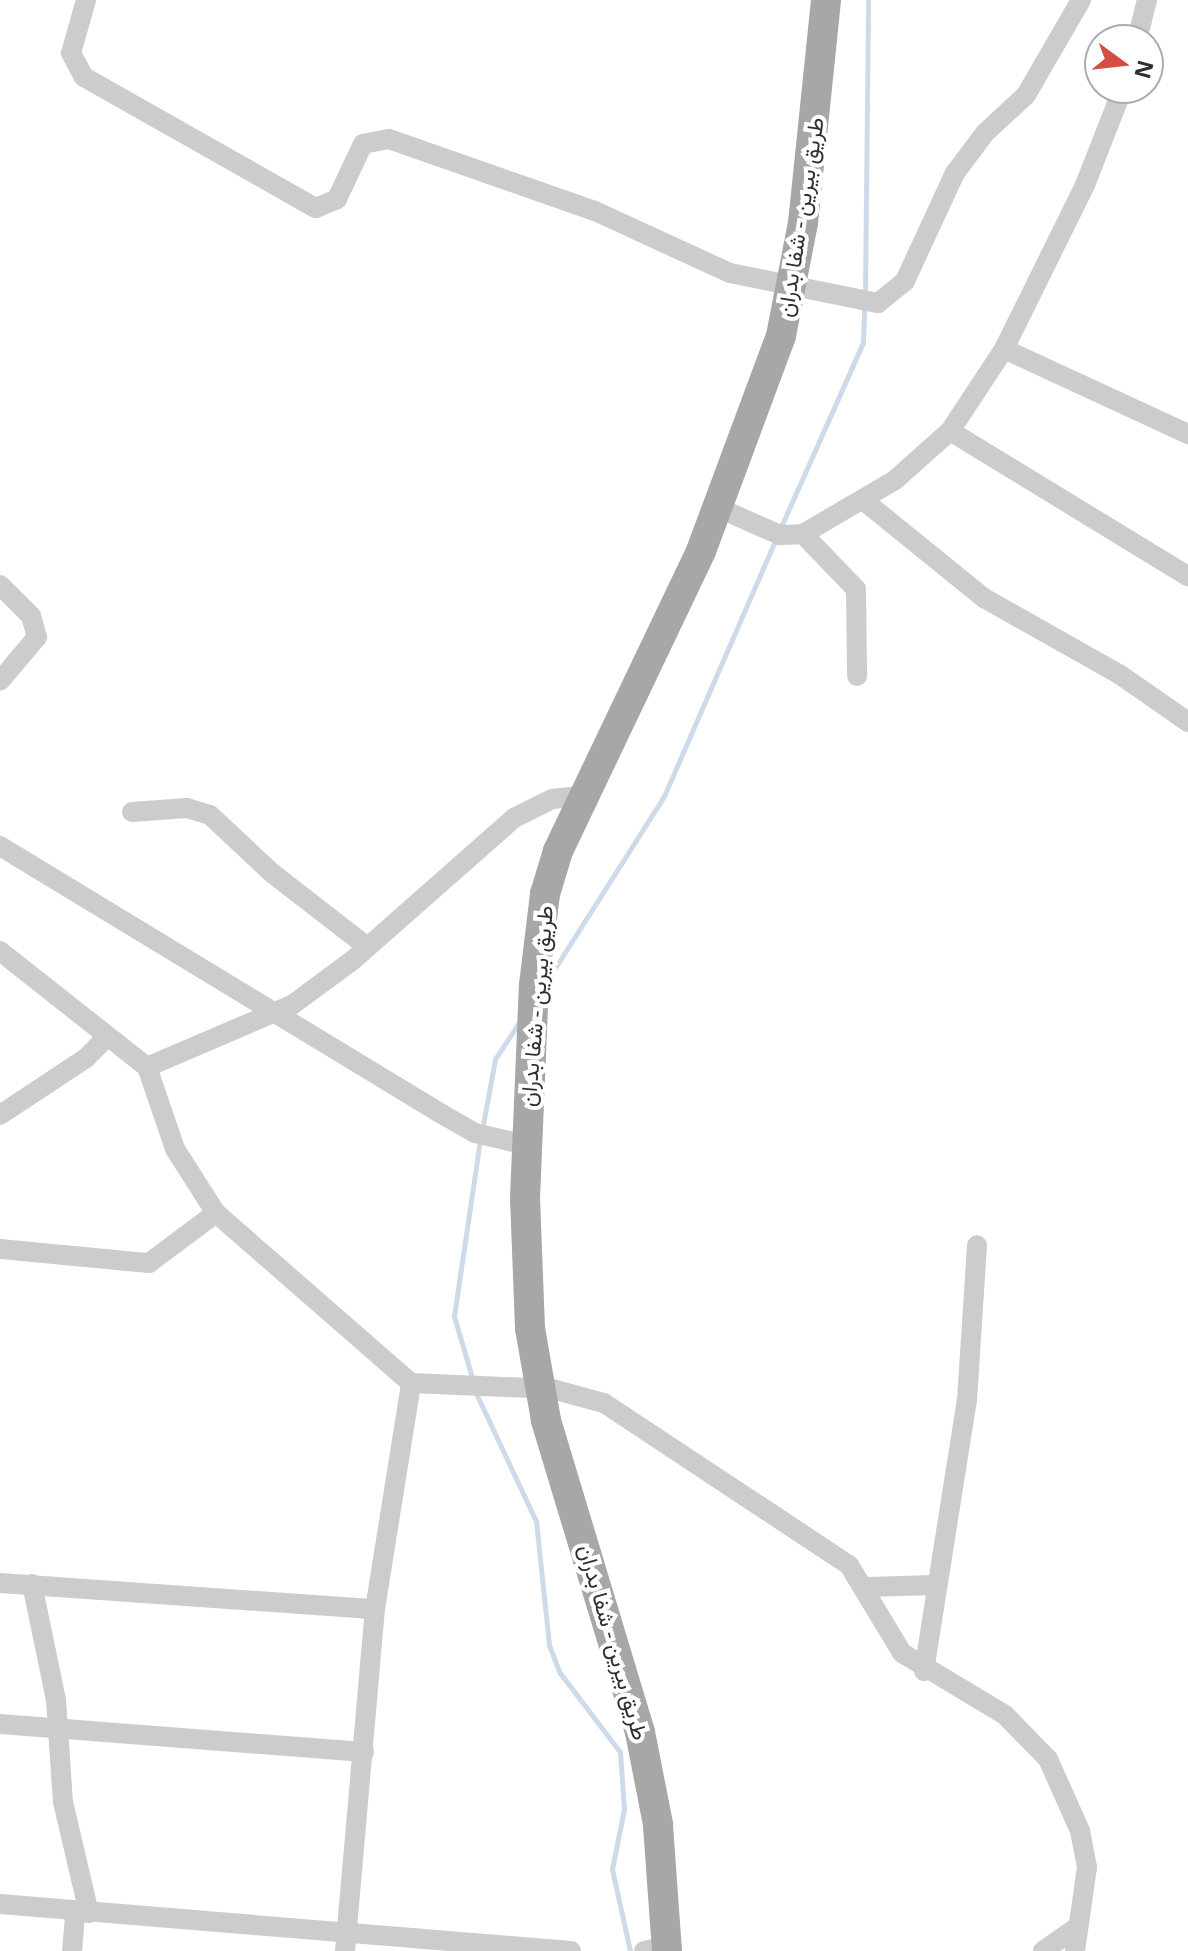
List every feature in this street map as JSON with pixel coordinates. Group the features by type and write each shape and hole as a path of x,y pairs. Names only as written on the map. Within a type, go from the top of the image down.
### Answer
{"main road":[{"name":"طريق بيرين - شفا بدران","path":"659,1949 658,1824 640,1732 540,1389 526,1285 526,1145 538,934 558,851 719,508 759,407 793,285 826,0"}],"street":[{"path":"86,0 71,53 84,77 316,208 337,199 363,144 389,139 595,211 730,273 868,303 890,299 955,173 985,133 1026,95 1081,0"},
{"path":"1141,24 1147,0"},
{"path":"719,508 780,535 803,534 863,500 950,431 1004,349 1085,185 1117,104"},
{"path":"1004,349 1188,434"},
{"path":"950,431 1188,576"},
{"path":"863,500 973,591 1188,722"},
{"path":"803,534 856,589 857,676"},
{"path":"0,585 31,616 37,637 0,681"},
{"path":"147,1067 277,1013 338,973 514,818 552,799 583,796"},
{"path":"132,812 187,808 210,815 272,873 366,946"},
{"path":"0,846 475,1133 526,1145"},
{"path":"0,951 147,1067 175,1149 216,1213 411,1383 540,1389 593,1399 640,1425 817,1540 868,1587 891,1640 924,1671 1005,1715 1048,1759 1080,1831 1087,1867 1088,1888 1074,1929 1075,1951"},
{"path":"0,1115 86,1058 107,1037"},
{"path":"0,1249 149,1263 216,1213"},
{"path":"924,1671 934,1585 967,1400 977,1245"},
{"path":"345,1951 375,1609 411,1383"},
{"path":"0,1583 375,1609"},
{"path":"32,1584 60,1728 63,1802 82,1913 72,1951"},
{"path":"868,1587 934,1585"},
{"path":"0,1724 364,1752"},
{"path":"0,1904 82,1913 346,1930 571,1951"},
{"path":"1043,1951 1074,1929"}],"waterway":[{"path":"865,295 868,0"},
{"path":"780,529 863,343 864,305"},
{"path":"548,979 664,796 776,538"},
{"path":"482,1130 495,1059 520,1021"},
{"path":"473,1381 454,1316 480,1140"},
{"path":"475,1391 536,1521 549,1645 560,1673 620,1752 624,1809 612,1869 630,1951"}]}
